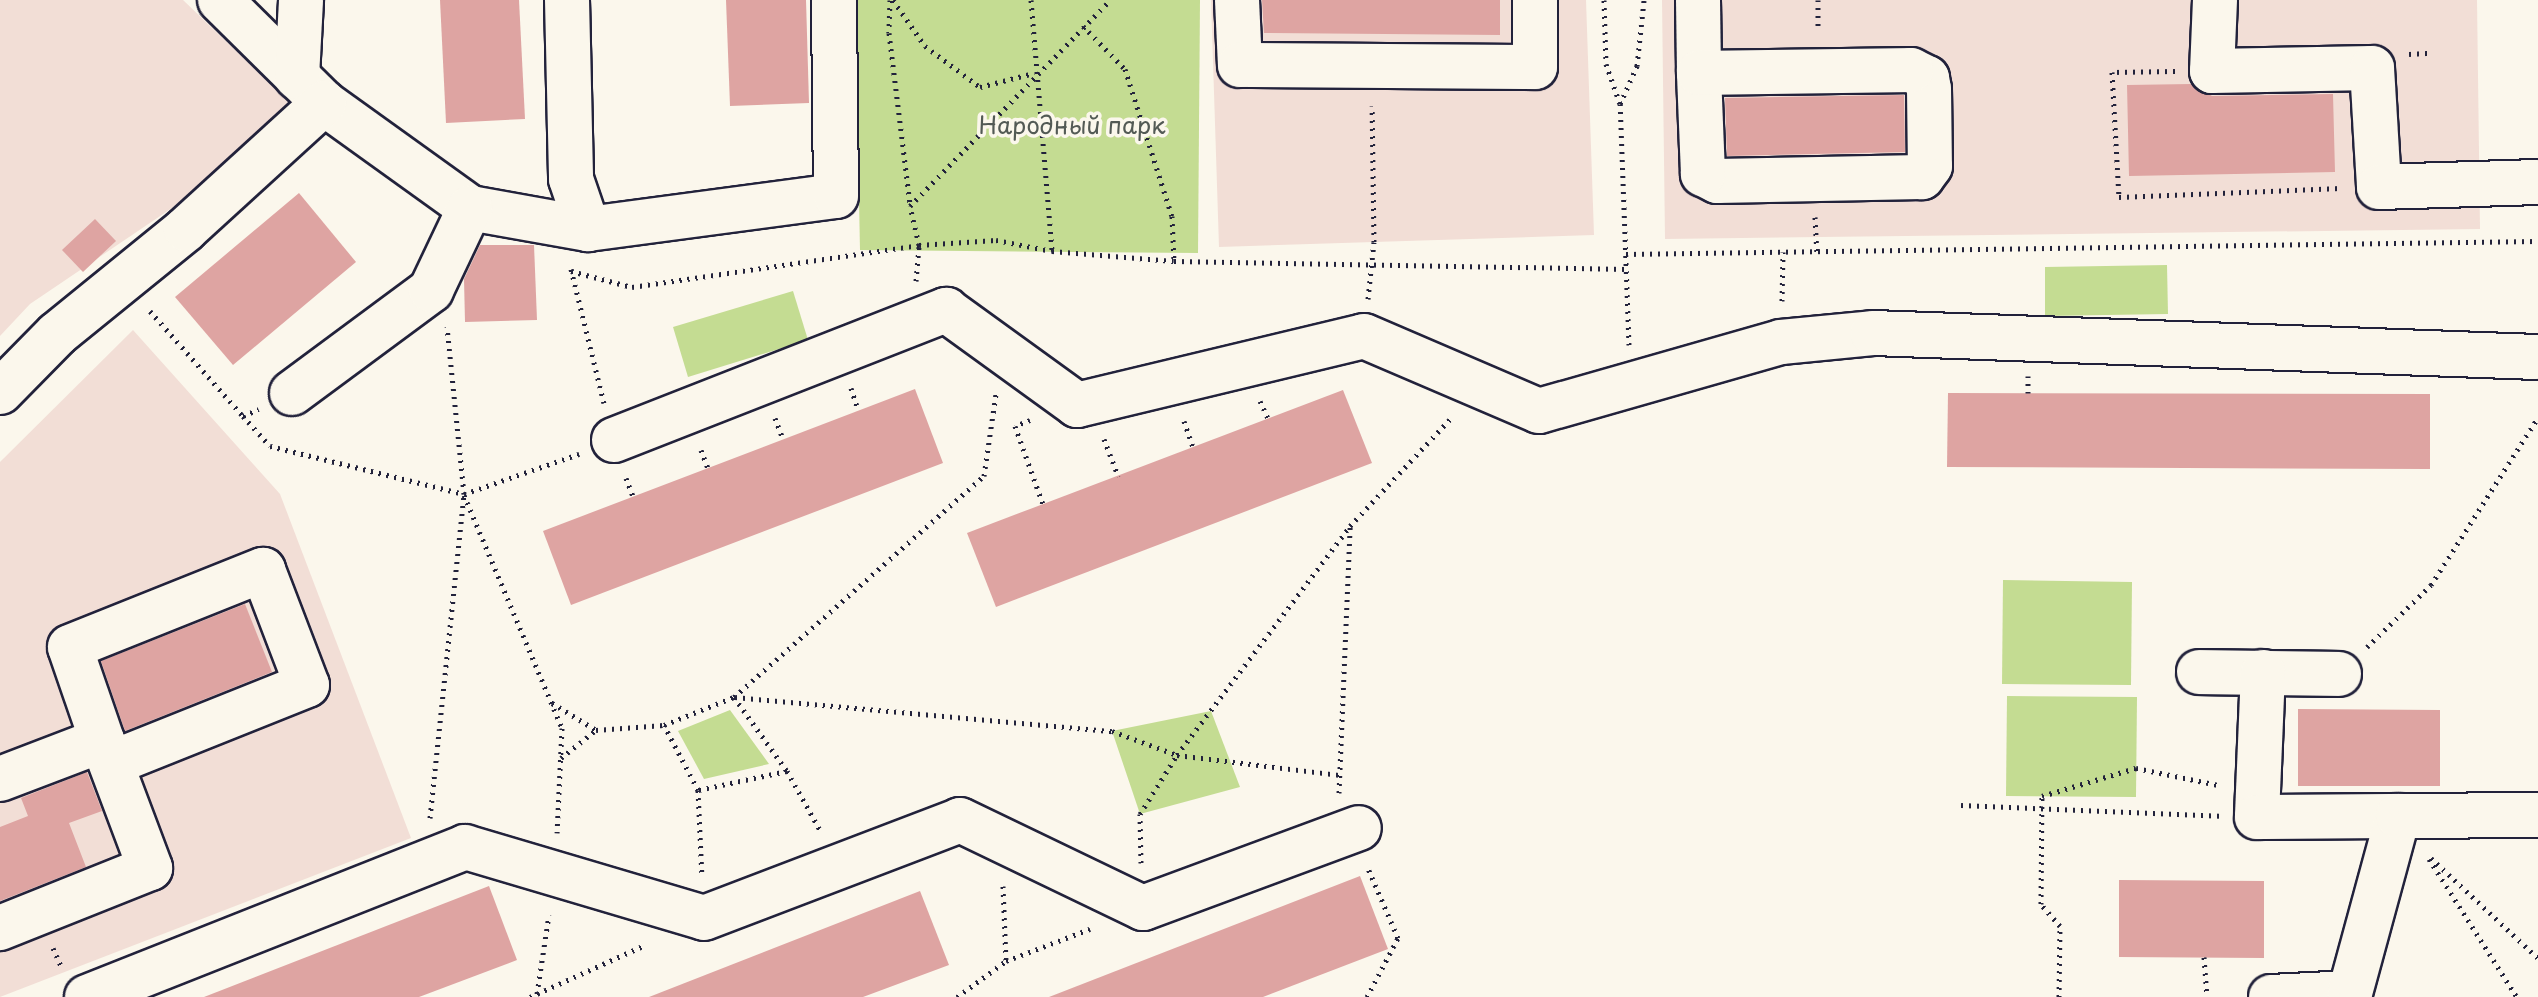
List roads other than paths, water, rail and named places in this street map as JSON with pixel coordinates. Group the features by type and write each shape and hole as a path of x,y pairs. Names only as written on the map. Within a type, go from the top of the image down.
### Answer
{"lane":[{"path":"220,0 311,90 470,208 574,227 836,196 834,0"},
{"path":"0,392 122,279 186,229 311,90 301,0"},
{"path":"567,0 574,227"},
{"path":"1237,0 1240,65 1535,67 1535,0"},
{"path":"1698,0 1700,166 1709,180 1914,179 1927,173 1929,89 1920,72 1699,73"},
{"path":"2215,0 2212,71 2372,68 2379,187 2538,182"},
{"path":"292,393 431,290 470,208"},
{"path":"614,440 946,310 1077,405 1364,336 1539,411 1781,342 1873,333 2538,357"},
{"path":"0,779 107,751 307,685 263,570 70,647 107,751 150,868 0,928"},
{"path":"2199,672 2339,674"},
{"path":"2263,672 2257,805 2398,816 2538,815"},
{"path":"2271,997 2350,993 2398,816"},
{"path":"87,997 465,847 704,918 960,820 1143,908 1356,845"}],"park label":[{"name":"Народный парк","path":"1072,125"}]}
